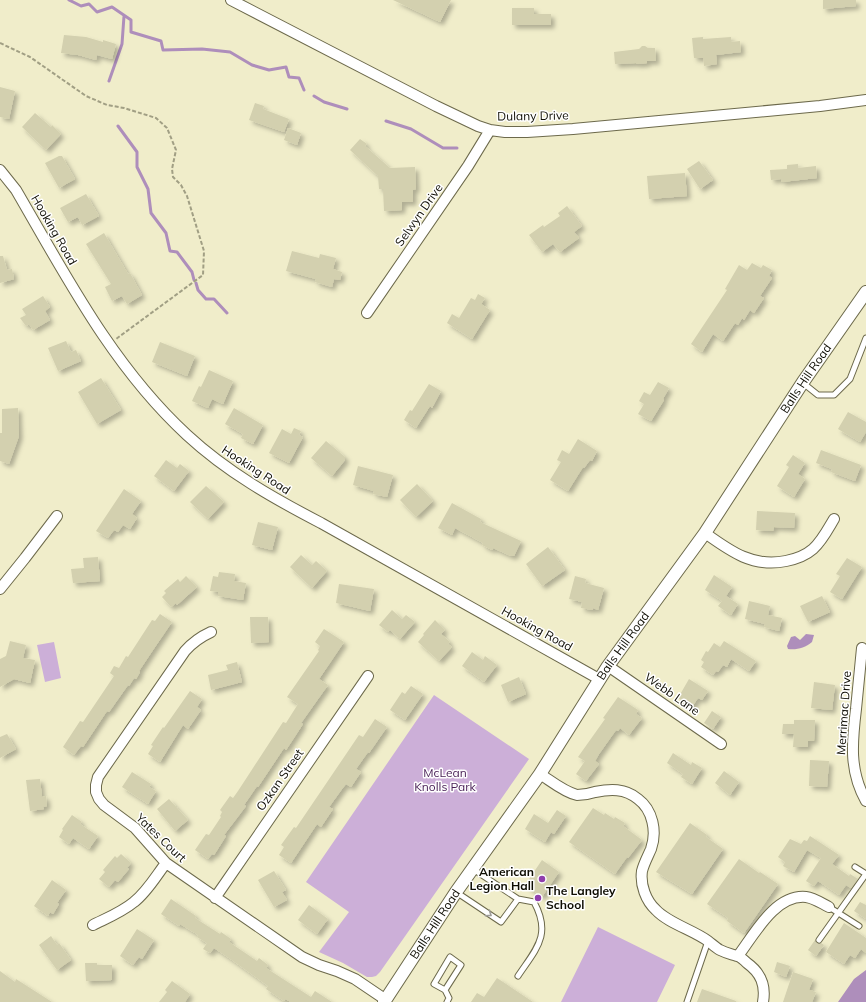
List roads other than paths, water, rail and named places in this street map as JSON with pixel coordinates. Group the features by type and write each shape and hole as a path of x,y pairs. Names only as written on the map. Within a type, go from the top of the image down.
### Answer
{"street":[{"name":"Dulany Drive","path":"231,0 436,106 478,126 490,130 526,132 573,129 820,106 866,100"},
{"name":"Selwyn Drive","path":"367,313 468,166 490,130"},
{"name":"Hooking Road","path":"0,170 16,190 77,295 109,344 140,386 163,412 188,436 248,483 278,501 321,523 599,679"},
{"name":"Balls Hill Road","path":"387,1001 456,892 540,774 599,679 705,533 802,382 866,292"},
{"path":"0,589 26,558 57,516"},
{"path":"705,533 729,551 742,558 755,562 780,562 805,555 814,548 821,540 834,519"},
{"name":"Yates Court","path":"211,632 200,637 185,651 98,777 96,792 99,799 104,805 135,828 166,863 215,898 302,957 355,979 387,1001"},
{"name":"Merrimac Drive","path":"862,648 852,746 856,780 866,801"},
{"name":"Webb Lane","path":"608,666 720,744"},
{"name":"Ozkan Street","path":"215,898 368,676"},
{"path":"540,774 567,791 576,794 585,795 613,790 631,794 639,799 646,807 653,827 653,839 642,872 642,883 646,897 652,907 660,914 708,941 719,950 738,956 754,967 760,975 763,983 763,1002"},
{"path":"93,925 122,911 134,902 144,892 166,863"},
{"path":"738,956 771,912 786,901 797,897 805,897 814,899 829,906"}],"lane":[{"path":"802,382 818,395 834,395 850,379 866,338"},
{"path":"820,940 866,874 855,867"},
{"path":"472,869 518,899 534,902 539,912 543,926 540,942 518,976"},
{"path":"456,892 501,922 518,899"},
{"path":"829,906 860,926"},
{"path":"687,1002 708,941"},
{"path":"445,990 461,965 450,957 434,984 445,990 449,998 447,1002"}],"waterway":[{"path":"69,0 81,6 89,4 97,12 112,7 131,20 131,32 161,41 163,50 202,49 230,52 252,65 269,70 286,67 289,77 299,78 304,90"},
{"path":"109,81 122,44 124,16"},
{"path":"314,96 324,102 347,109"},
{"path":"386,121 411,129 443,148 457,148"},
{"path":"118,126 137,152 137,167 148,189 151,213 166,233 170,251 177,252 192,272 194,280"},
{"path":"196,283 198,290 206,299 214,299 227,313"}],"place":[{"name":"American Legion Hall","path":"542,879"},
{"name":"The Langley School","path":"538,898"}],"park label":[{"name":"McLean Knolls Park","path":"445,780"}]}
